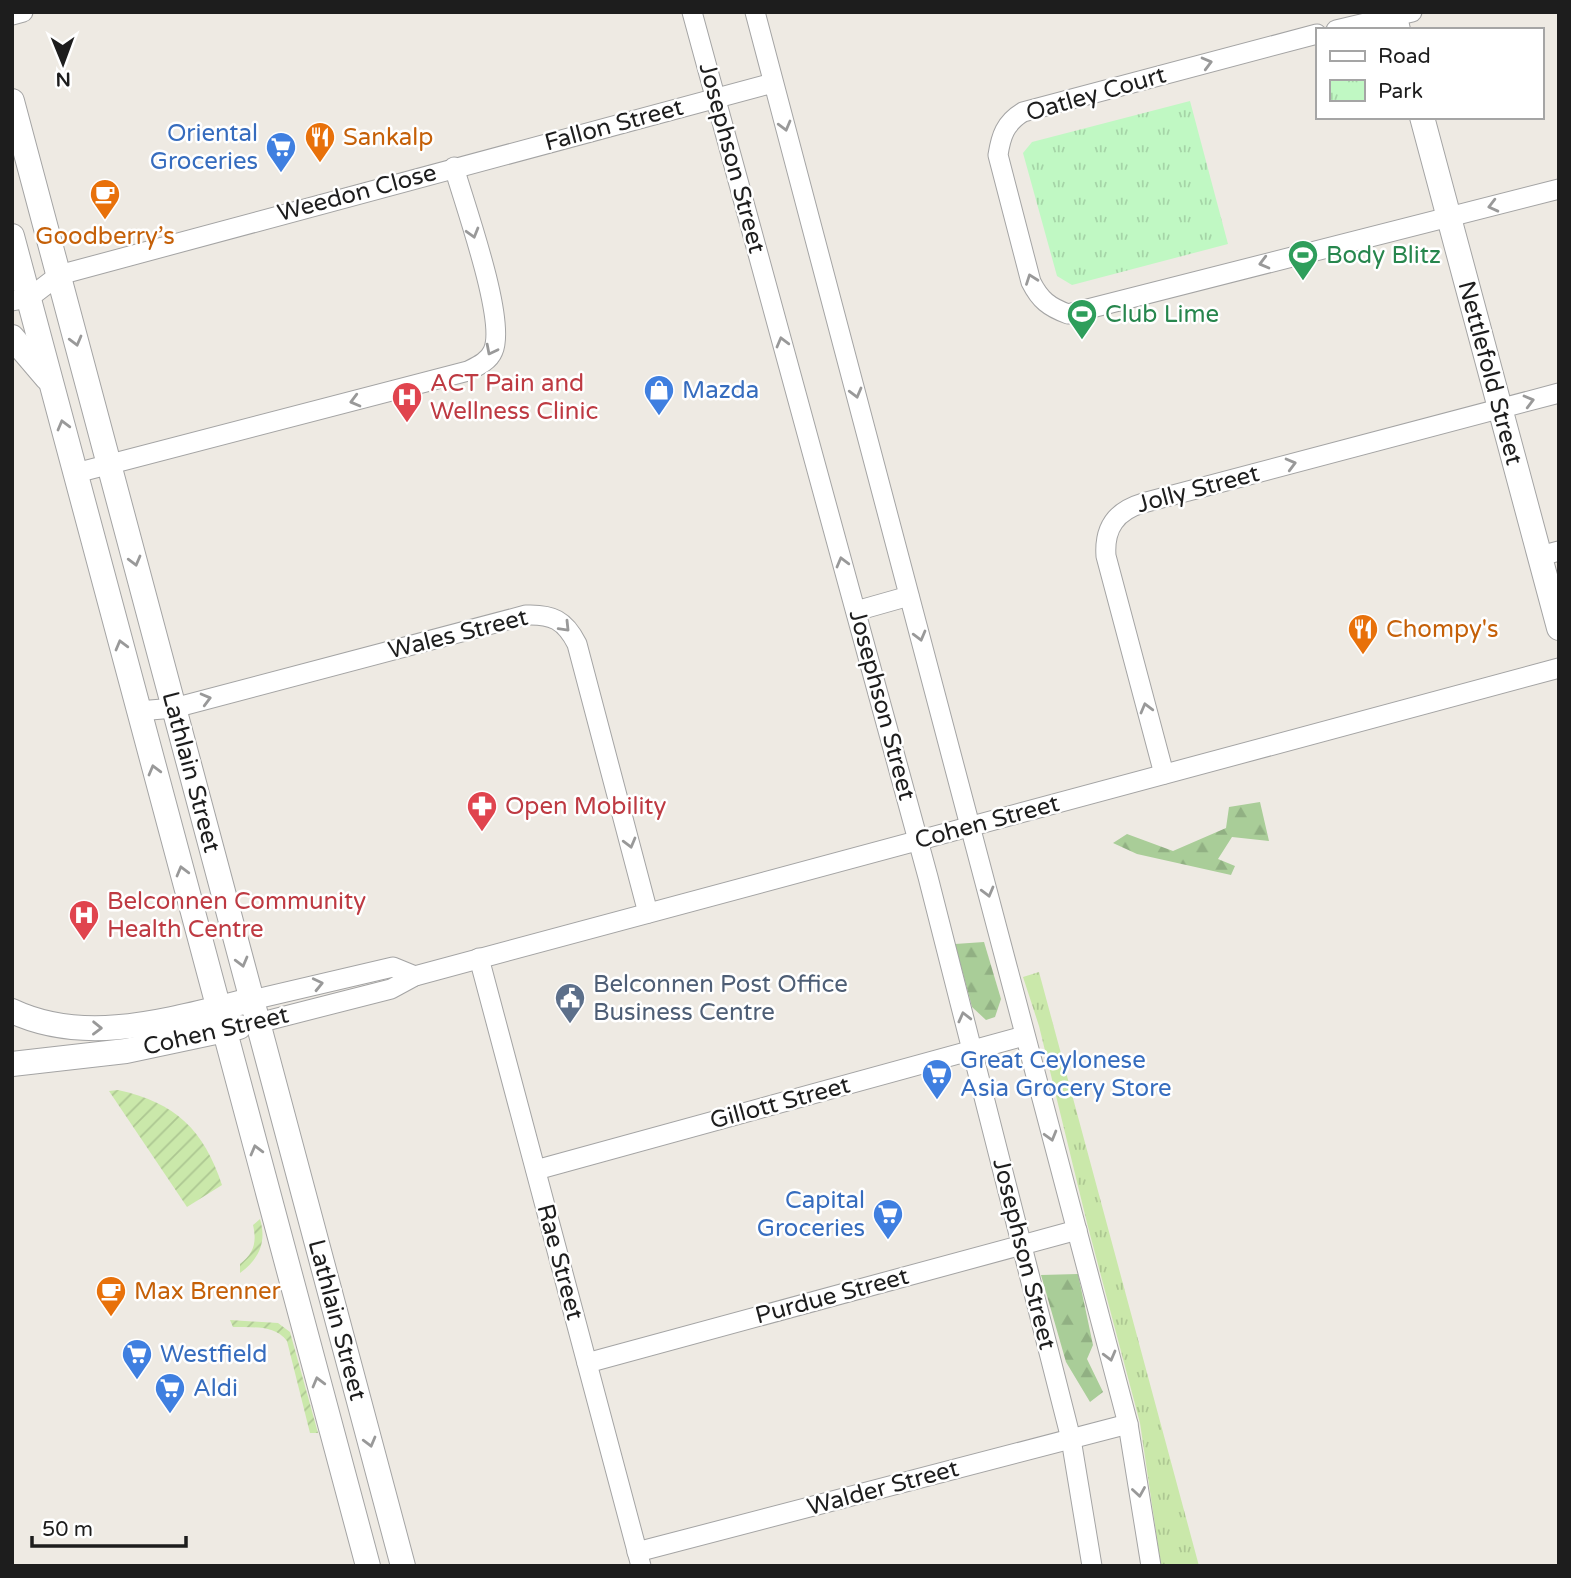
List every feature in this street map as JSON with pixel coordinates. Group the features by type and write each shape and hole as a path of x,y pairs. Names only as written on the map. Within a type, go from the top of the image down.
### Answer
{"street":[{"path":"12,15 23,12"},
{"name":"Josephson Street","path":"692,12 919,840 1071,1439 1091,1566"},
{"path":"755,12 1128,1424 1151,1566"},
{"path":"1347,28 1400,18"},
{"name":"Oatley Court","path":"1316,34 1023,112 1012,118 1001,134 998,155 1031,282 1038,296 1049,307 1068,314 1559,189"},
{"name":"Fallon Street","path":"454,167 774,83"},
{"name":"Lathlain Street","path":"12,101 403,1566"},
{"name":"Nettlefold Street","path":"1423,119 1500,409 1549,554 1559,628"},
{"name":"Weedon Close","path":"59,275 454,167 497,319 493,352 482,364 468,371 76,473"},
{"name":"Lathlain Street","path":"12,236 20,300 51,384 76,473 368,1566"},
{"path":"17,271 59,275"},
{"path":"20,300 59,275"},
{"path":"12,337 51,384"},
{"path":"1500,409 1559,393"},
{"name":"Jolly Street","path":"1164,774 1106,556 1108,533 1119,513 1130,507 1500,409"},
{"path":"856,611 909,596"},
{"name":"Wales Street","path":"139,711 174,708 526,615 546,614 557,618 570,629 577,644 648,913"},
{"name":"Cohen Street","path":"12,1065 126,1051 393,967 415,976 1559,668"},
{"name":"Rae Street","path":"479,958 639,1559"},
{"name":"Cohen Street","path":"12,1011 30,1020 72,1027 104,1028 159,1022 221,1020"},
{"name":"Gillott Street","path":"536,1170 1024,1036"},
{"name":"Purdue Street","path":"587,1363 1077,1230"},
{"name":"Walder Street","path":"639,1559 1128,1424"}],"green space":[{"path":"1190,101 1228,244 1072,285 1057,276 1023,153 1032,142"},
{"path":"1260,802 1269,841 1232,837 1218,859 1235,866 1231,875 1137,854 1113,843 1127,834 1173,851 1226,828 1229,807"},
{"path":"984,942 1001,999 995,1017 986,1020 972,1007 955,944"},
{"path":"1039,972 1199,1566 1161,1566 1140,1423 1039,1026 1023,977"},
{"path":"118,1090 156,1102 185,1121 206,1148 222,1185 187,1207 109,1091"},
{"path":"260,1219 260,1249 252,1262 240,1273 240,1264 253,1247 253,1225"},
{"path":"1078,1274 1093,1345 1087,1359 1103,1392 1090,1402 1066,1362 1041,1275"},
{"path":"230,1320 278,1323 290,1332 318,1433 310,1433 287,1341 269,1329 233,1327"}],"place":[{"name":"Sankalp","path":"320,164"},
{"name":"Oriental Groceries","path":"281,174"},
{"name":"Goodberry’s","path":"105,221"},
{"name":"Body Blitz","path":"1303,282"},
{"name":"Club Lime","path":"1082,341"},
{"name":"Mazda","path":"659,417"},
{"name":"ACT Pain and Wellness Clinic","path":"407,424"},
{"name":"Chompy's","path":"1363,656"},
{"name":"Open Mobility","path":"482,833"},
{"name":"Belconnen Community Health Centre","path":"84,942"},
{"name":"Belconnen Post Office Business Centre","path":"570,1025"},
{"name":"Great Ceylonese Asia Grocery Store","path":"937,1101"},
{"name":"Capital Groceries","path":"888,1241"},
{"name":"Max Brenner","path":"111,1318"},
{"name":"Westfield","path":"137,1381"},
{"name":"Aldi","path":"170,1415"}]}
